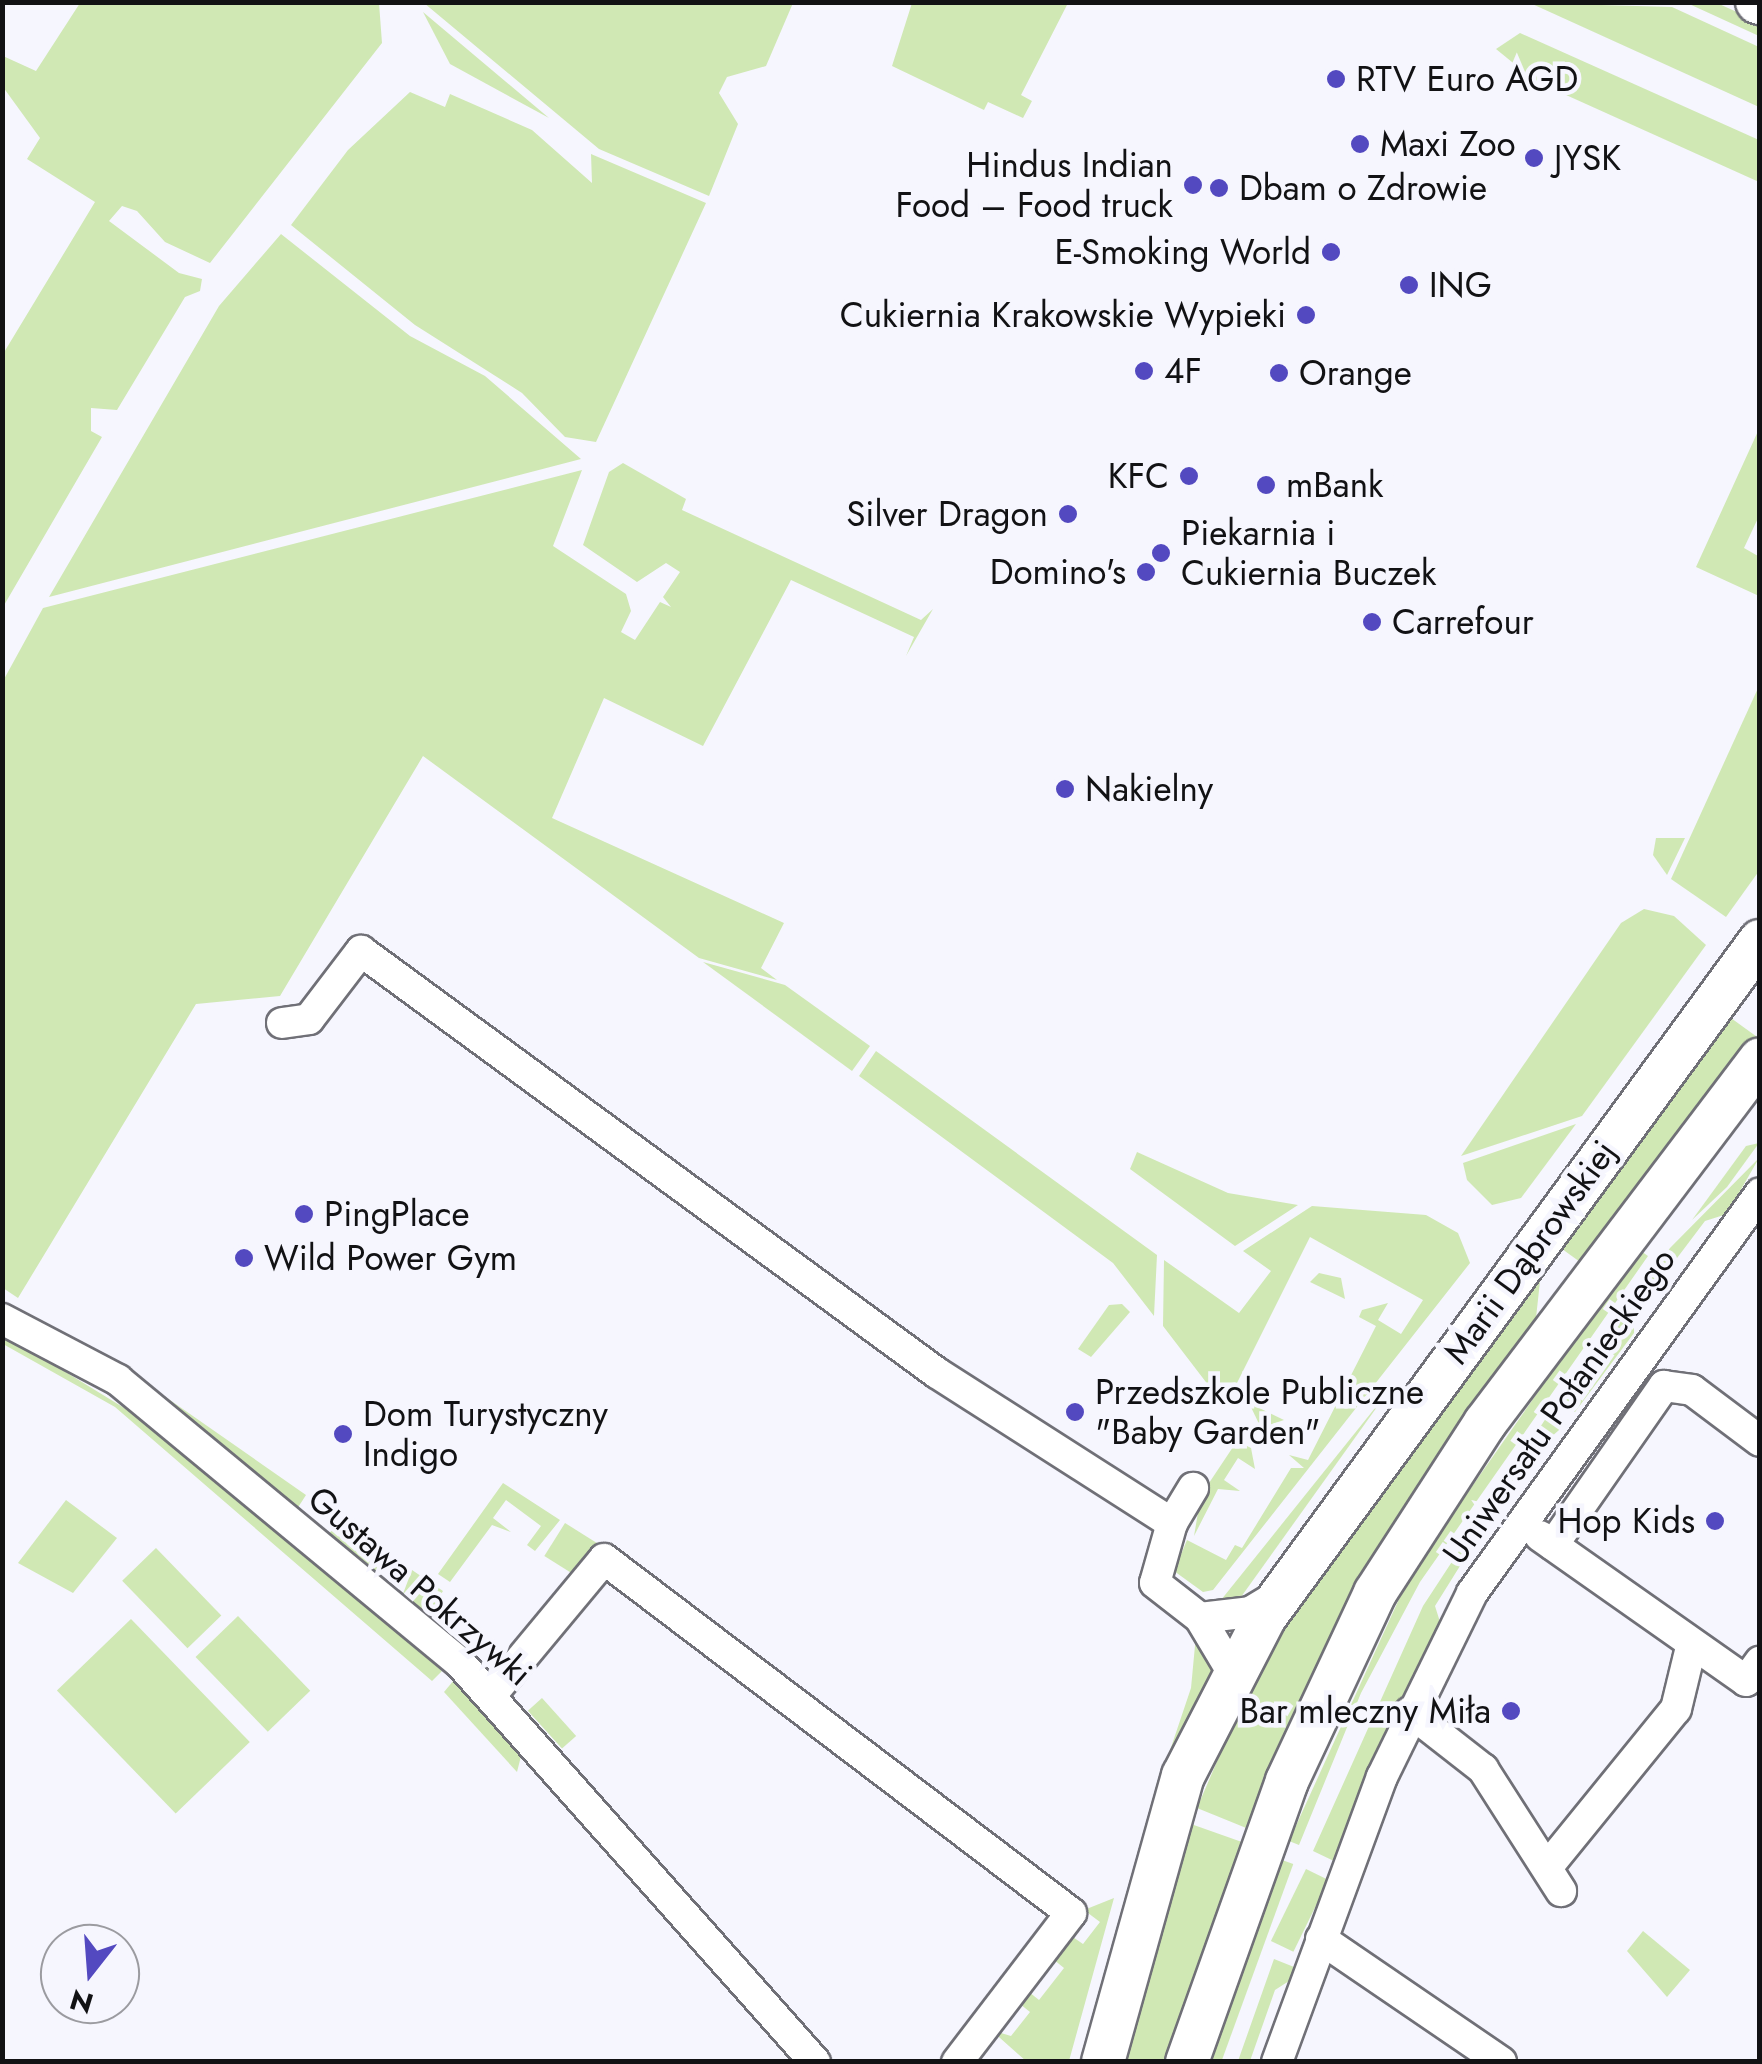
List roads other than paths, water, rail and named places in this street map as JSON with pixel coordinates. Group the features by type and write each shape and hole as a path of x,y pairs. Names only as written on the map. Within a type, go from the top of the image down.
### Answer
{"street":[{"path":"282,1024 310,1019 361,952 936,1373 1172,1523"},
{"name":"Marii Dąbrowskiej","path":"1103,2062 1183,1776 1280,1595 1756,953"},
{"name":"Marii Dąbrowskiej","path":"1187,2062 1342,1657 1425,1510 1531,1361 1760,1059"},
{"name":"Uniwersału Połanieckiego","path":"1278,2062 1321,1939 1410,1712 1517,1519 1760,1193"},
{"path":"1531,1361 1558,1286 1537,1244"},
{"name":"Gustawa Pokrzywki","path":"2,1319 166,1416 492,1694 815,2062"},
{"path":"1553,1545 1620,1454 1658,1391 1674,1384 1760,1441"},
{"path":"1193,1488 1172,1523 1155,1584 1200,1618 1234,1675"},
{"path":"1517,1519 1692,1647 1746,1681 1760,1662"},
{"path":"492,1694 604,1559 1071,1913 957,2062"},
{"path":"1200,1618 1250,1612 1280,1595"},
{"path":"1410,1712 1483,1770 1555,1878 1676,1709 1692,1647"},
{"path":"1321,1939 1501,2062"}],"place":[{"name":"RTV Euro AGD","path":"1336,79"},
{"name":"Maxi Zoo","path":"1360,144"},
{"name":"JYSK","path":"1534,158"},
{"name":"Hindus Indian Food – Food truck","path":"1193,185"},
{"name":"Dbam o Zdrowie","path":"1219,188"},
{"name":"E-Smoking World","path":"1331,252"},
{"name":"ING","path":"1409,285"},
{"name":"Cukiernia Krakowskie Wypieki","path":"1306,315"},
{"name":"4F","path":"1144,371"},
{"name":"Orange","path":"1279,373"},
{"name":"KFC","path":"1189,476"},
{"name":"mBank","path":"1266,485"},
{"name":"Silver Dragon","path":"1068,514"},
{"name":"Piekarnia i Cukiernia Buczek","path":"1161,553"},
{"name":"Domino's","path":"1146,572"},
{"name":"Carrefour","path":"1372,622"},
{"name":"Nakielny","path":"1065,789"},
{"name":"PingPlace","path":"304,1214"},
{"name":"Wild Power Gym","path":"244,1258"},
{"name":"Przedszkole Publiczne \"Baby Garden\"","path":"1075,1412"},
{"name":"Dom Turystyczny Indigo","path":"343,1434"},
{"name":"Hop Kids","path":"1715,1521"},
{"name":"Bar mleczny Miła","path":"1511,1711"}]}
